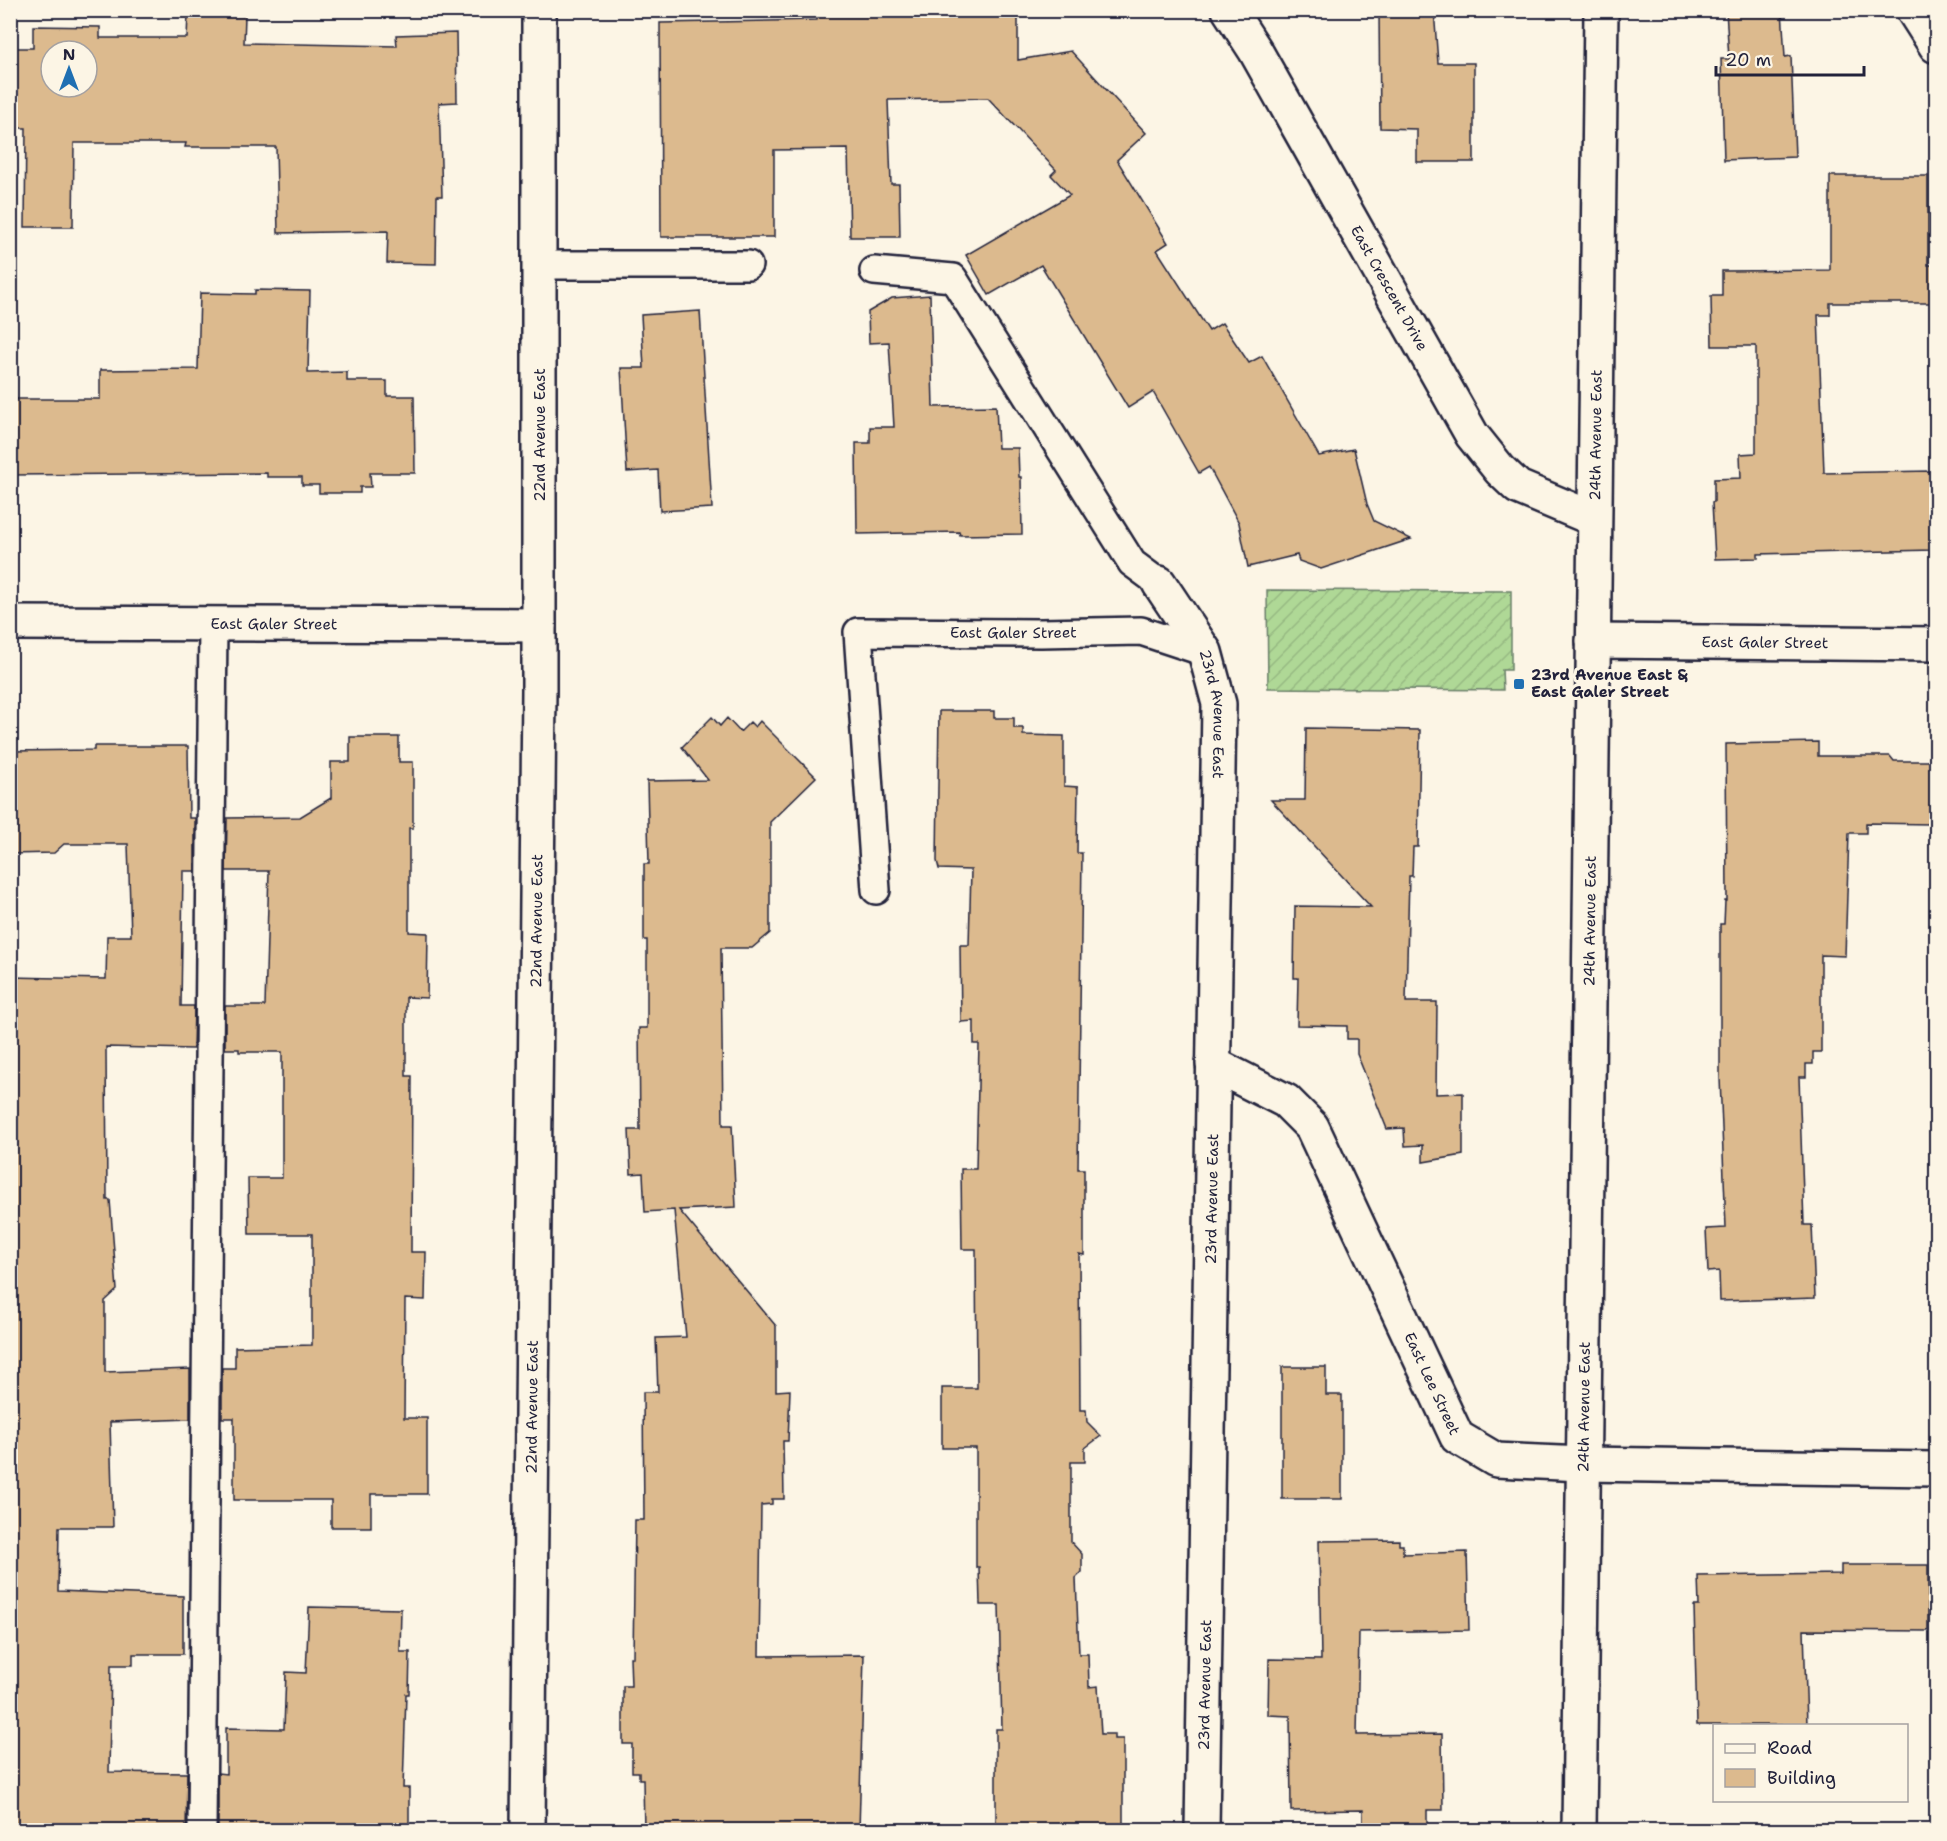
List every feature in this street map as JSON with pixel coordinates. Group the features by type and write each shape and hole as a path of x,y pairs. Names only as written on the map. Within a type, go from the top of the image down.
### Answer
{"street":[{"name":"22nd Avenue East","path":"528,1830 539,625 539,10"},
{"name":"East Crescent Drive","path":"1229,10 1256,50 1472,435 1518,488 1594,519"},
{"name":"24th Avenue East","path":"1579,1830 1601,10"},
{"path":"1913,10 1936,46"},
{"name":"23rd Avenue East","path":"1159,583 1204,652 1218,704 1202,1830"},
{"name":"East Galer Street","path":"10,623 539,625"},
{"name":"East Galer Street","path":"1593,640 1936,644"},
{"name":"East Lee Street","path":"1214,1064 1286,1101 1312,1127 1457,1437 1496,1460 1583,1464 1936,1468"}],"lane":[{"path":"540,265 748,265"},
{"path":"874,271 953,278 1132,563 1159,583"},
{"path":"202,1830 213,624"},
{"name":"East Galer Street","path":"876,890 858,632 1141,631 1204,652"}],"green space":[{"path":"1267,590 1511,591 1511,670 1502,670 1503,690 1268,688"}],"building":[{"path":"817,10 1018,10 1018,60 1071,51 1146,133 1117,160 1168,243 1157,250 1209,331 1222,323 1249,363 1262,356 1319,456 1354,449 1367,504 1374,521 1411,539 1321,569 1299,561 1297,555 1248,567 1239,523 1209,467 1199,473 1153,392 1128,408 1041,265 989,295 966,255 1070,195 1051,175 1056,170 988,98 888,100 891,184 899,184 900,237 850,237 848,149 774,150 774,237 661,237 660,23 817,20"},
{"path":"1379,10 1434,10 1438,63 1474,63 1474,162 1417,162 1417,129 1380,128"},
{"path":"1726,10 1782,10 1785,57 1791,56 1795,157 1724,160 1721,59 1729,59"},
{"path":"188,14 245,16 244,43 397,46 396,35 456,33 457,102 439,103 442,196 437,196 436,264 387,263 388,231 278,233 276,147 185,147 186,143 74,143 73,227 25,227 26,128 10,128 10,48 33,48 33,26 100,27 100,38 187,38"},
{"path":"1830,176 1928,176 1928,265 1936,265 1936,303 1830,303 1830,315 1818,315 1824,473 1931,471 1933,550 1758,554 1758,558 1715,559 1712,502 1714,502 1714,479 1741,478 1740,454 1756,453 1756,346 1712,346 1711,296 1722,296 1722,271 1830,270"},
{"path":"255,290 310,291 308,373 347,372 347,381 387,381 387,396 414,396 415,473 370,473 371,487 360,487 360,493 319,493 319,485 302,485 302,477 267,477 267,473 10,475 10,399 100,399 100,370 198,369 200,293 255,294"},
{"path":"930,295 933,407 996,406 998,448 1018,448 1022,534 960,535 959,532 857,534 856,443 870,443 870,427 894,427 889,342 869,343 868,312 892,298"},
{"path":"700,311 712,508 660,511 658,470 627,472 621,368 644,368 641,315"},
{"path":"939,711 994,711 994,718 1014,718 1014,728 1023,728 1023,735 1064,736 1064,786 1078,787 1077,853 1082,853 1078,1169 1084,1169 1084,1255 1079,1254 1080,1410 1086,1410 1087,1422 1101,1436 1085,1448 1085,1462 1071,1462 1071,1542 1082,1554 1082,1572 1076,1578 1079,1654 1088,1654 1089,1687 1098,1686 1101,1734 1114,1734 1114,1739 1123,1739 1123,1830 996,1830 996,1729 1002,1729 999,1605 980,1605 979,1567 976,1567 976,1448 942,1448 942,1388 977,1388 976,1249 962,1249 961,1169 976,1169 979,1044 974,1044 974,1021 961,1022 960,945 969,945 971,870 939,869 937,861"},
{"path":"712,717 720,726 727,718 740,732 750,722 755,727 760,721 816,777 770,822 770,933 752,948 721,948 723,1125 732,1125 736,1207 679,1210 776,1326 776,1391 790,1390 788,1441 783,1441 784,1499 772,1499 772,1504 761,1505 759,1656 864,1655 859,1830 644,1830 643,1779 639,1779 639,1772 632,1772 632,1744 623,1744 623,1686 631,1686 630,1657 633,1657 635,1520 644,1520 643,1392 658,1392 656,1338 686,1337 674,1210 645,1212 643,1173 631,1174 629,1130 640,1130 639,1028 647,1028 644,864 649,864 647,781 708,780 682,747"},
{"path":"1306,728 1420,730 1418,847 1413,847 1412,876 1409,876 1406,1002 1437,1002 1436,1094 1463,1093 1463,1155 1423,1162 1423,1145 1405,1146 1404,1128 1387,1129 1357,1054 1357,1039 1347,1039 1347,1026 1297,1025 1298,978 1294,978 1295,906 1371,907 1271,800 1305,800"},
{"path":"350,737 399,737 399,762 413,762 413,828 409,828 409,932 428,933 427,998 406,997 406,1076 412,1076 411,1252 426,1252 425,1300 405,1299 404,1418 427,1418 427,1494 371,1494 371,1527 331,1527 331,1500 234,1500 234,1418 222,1418 222,1368 235,1368 235,1347 312,1345 312,1234 249,1234 248,1178 282,1178 282,1052 239,1052 239,1049 225,1049 225,1006 265,1006 269,871 226,871 227,818 300,817 331,798 331,762 350,762"},
{"path":"1818,742 1818,756 1890,756 1894,761 1931,761 1931,824 1866,823 1866,833 1849,833 1845,956 1821,955 1821,1052 1813,1052 1813,1064 1806,1064 1806,1077 1799,1077 1804,1225 1812,1225 1815,1298 1720,1301 1719,1271 1708,1272 1706,1229 1726,1228 1720,1078 1720,924 1724,924 1725,901 1727,901 1726,744"},
{"path":"94,746 188,746 189,818 195,818 195,871 183,871 181,1006 194,1006 193,1049 106,1047 107,1200 110,1200 117,1290 105,1301 105,1372 190,1369 190,1419 110,1422 113,1527 59,1527 58,1591 183,1596 183,1654 133,1654 133,1665 111,1665 109,1772 187,1773 186,1830 10,1830 10,977 106,979 107,936 131,936 128,844 64,844 54,853 10,854 10,751 94,750"},
{"path":"1282,1367 1326,1367 1326,1395 1342,1395 1342,1499 1282,1499"},
{"path":"1399,1540 1399,1545 1403,1545 1403,1554 1467,1552 1469,1630 1359,1632 1357,1735 1442,1734 1443,1810 1427,1810 1427,1830 1363,1830 1363,1810 1291,1811 1290,1716 1268,1715 1269,1659 1321,1660 1319,1541"},
{"path":"1841,1565 1928,1565 1928,1631 1804,1630 1807,1724 1697,1725 1694,1606 1699,1606 1698,1576 1841,1574"},
{"path":"309,1607 401,1609 400,1652 410,1652 409,1694 406,1694 403,1788 409,1788 409,1830 218,1830 218,1773 226,1774 226,1728 284,1729 286,1672 306,1673"}],"place":[{"name":"23rd Avenue East & East Galer Street","path":"1519,684"}]}
